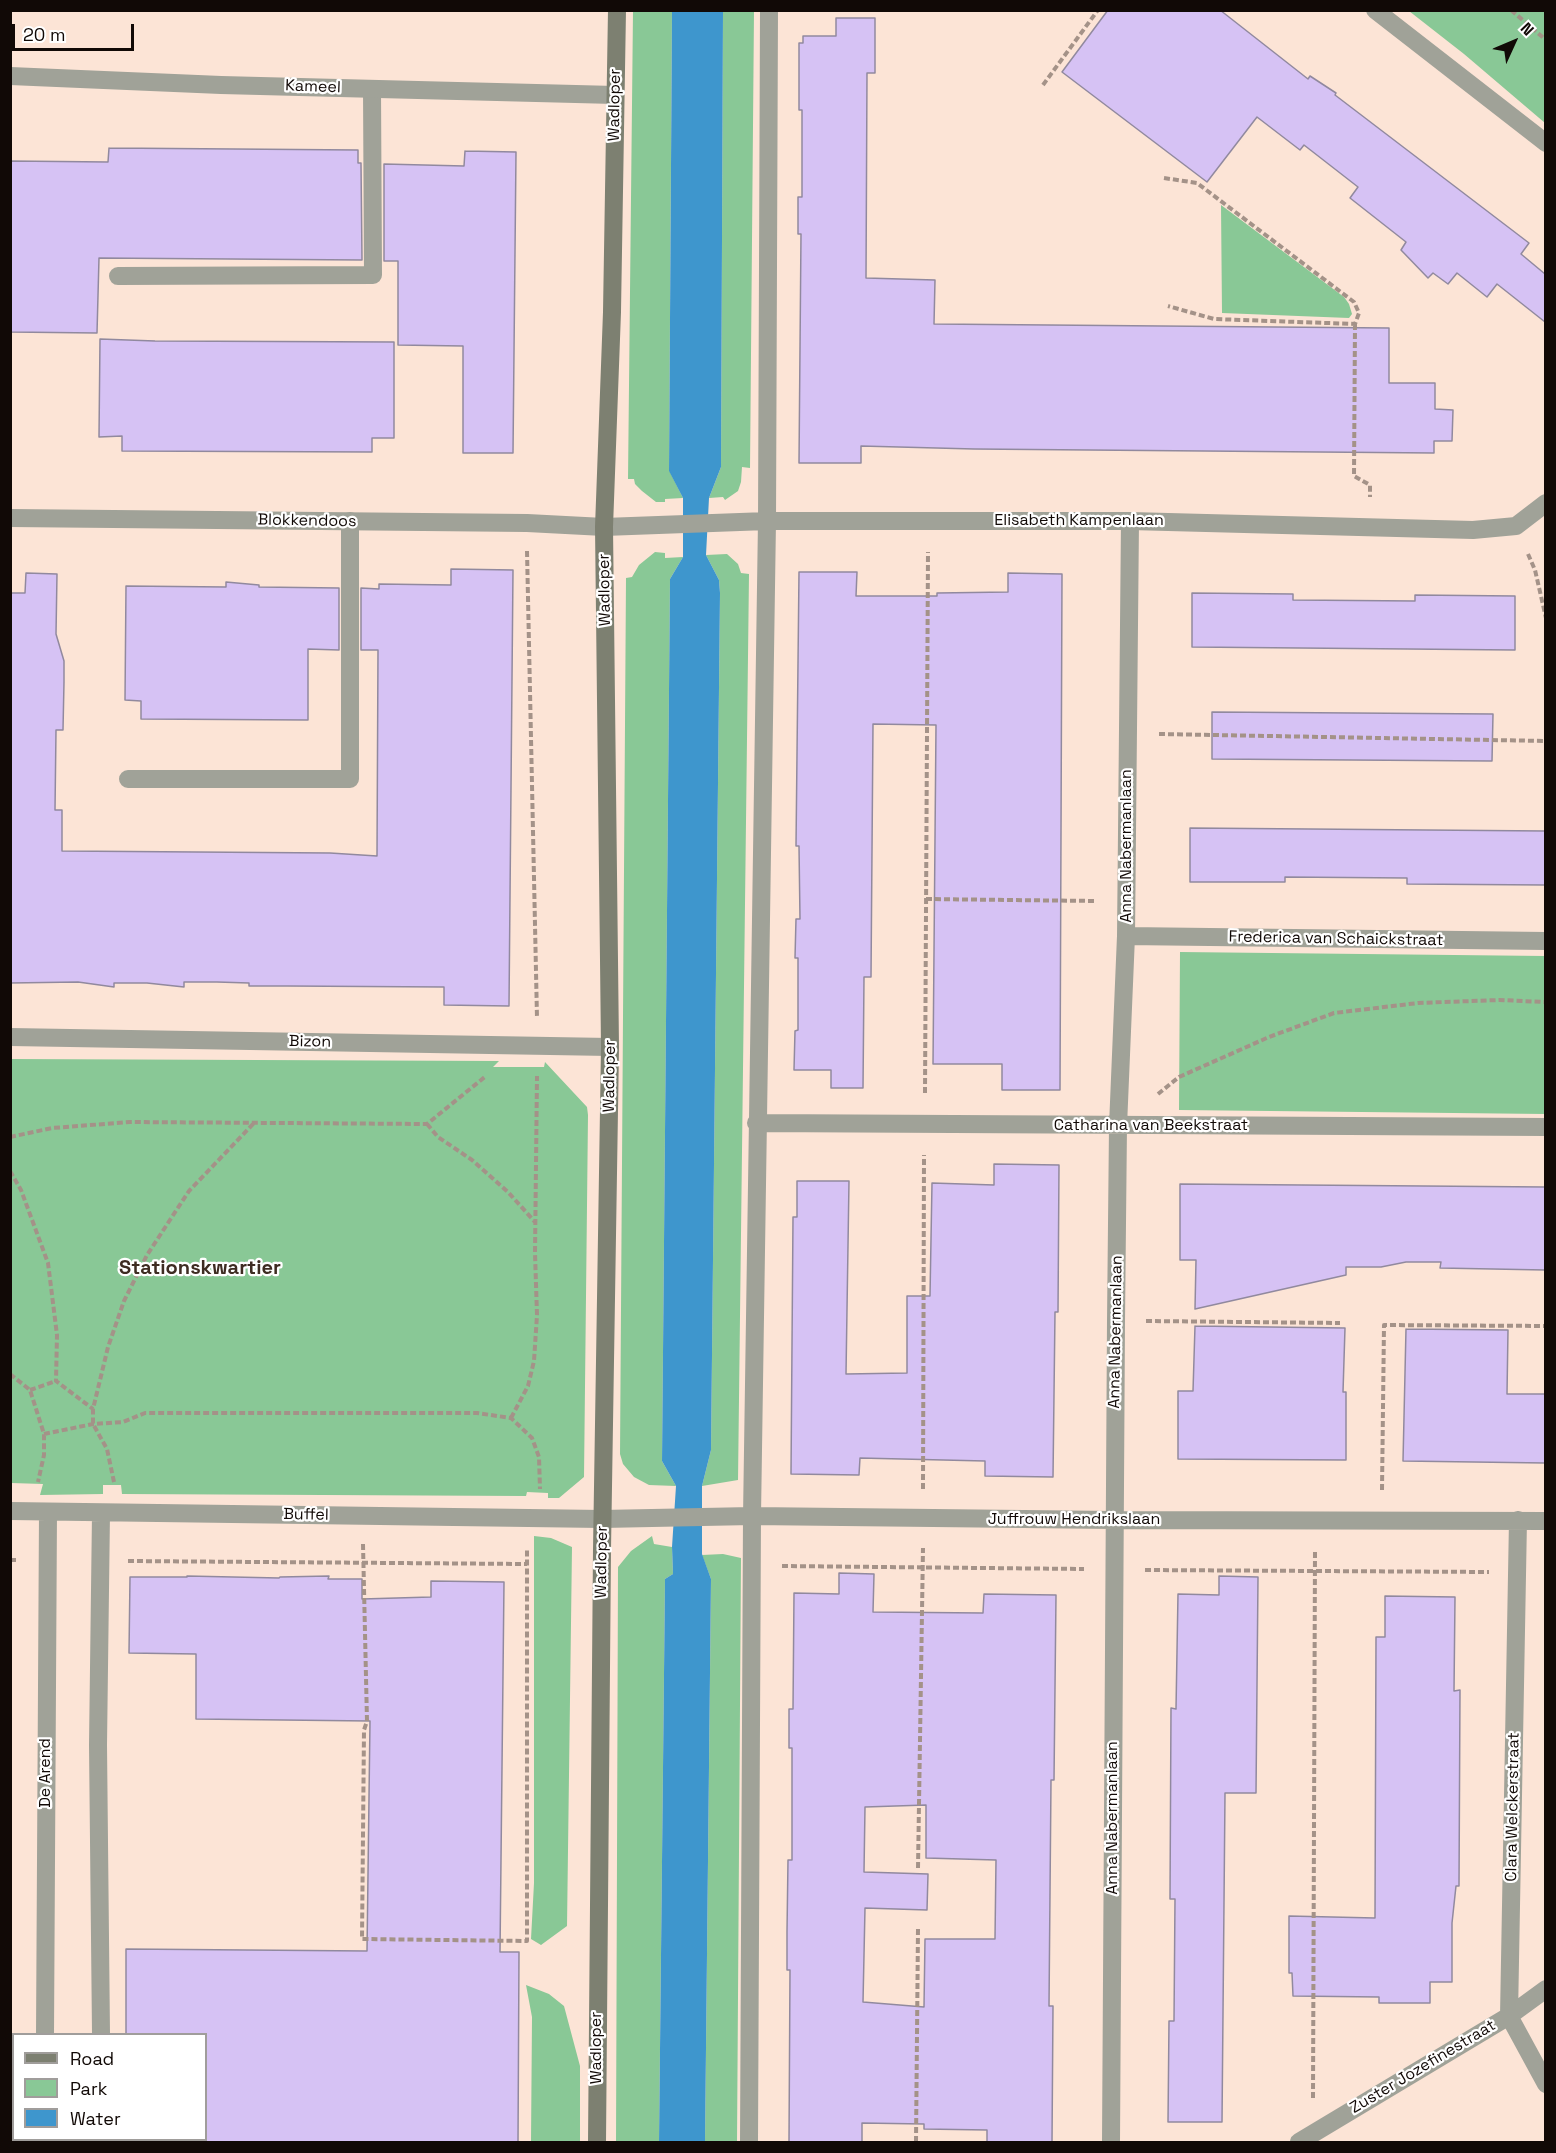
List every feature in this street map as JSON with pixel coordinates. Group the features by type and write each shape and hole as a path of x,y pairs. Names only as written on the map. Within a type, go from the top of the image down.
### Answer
{"street":[{"name":"Wadloper","path":"597,2142 602,1519 610,1047 604,526 612,312 617,10"},
{"path":"748,2142 756,1123 767,521 769,10"},
{"path":"1375,10 1545,143"},
{"name":"Kameel","path":"10,76 615,95"},
{"path":"118,276 373,275 372,89"},
{"path":"1516,526 1545,503"},
{"name":"Blokkendoos","path":"10,518 527,523 604,526"},
{"path":"128,779 350,779 350,521"},
{"name":"Elisabeth Kampenlaan","path":"604,526 767,521 1130,521 1473,530 1516,526"},
{"name":"Anna Nabermanlaan","path":"1111,2142 1118,1126 1126,936 1130,521"},
{"name":"Frederica van Schaickstraat","path":"1126,936 1545,941"},
{"name":"Bizon","path":"10,1036 610,1047"},
{"name":"Catharina van Beekstraat","path":"756,1123 1545,1127"},
{"name":"Buffel","path":"10,1511 602,1519"},
{"name":"De Arend","path":"39,1512 48,1560 45,2033"},
{"path":"101,2033 98,1754 101,1561 107,1513"},
{"name":"Juffrouw Hendrikslaan","path":"602,1519 752,1516 923,1519 1545,1521"},
{"name":"Clara Welckerstraat","path":"1518,1520 1509,2016 1545,2084"},
{"name":"Zuster Jozefinestraat","path":"1306,2138 1509,2016 1545,1989"}],"path":[{"path":"1043,85 1098,10"},
{"path":"1511,10 1545,40"},
{"path":"1164,178 1197,183 1354,302 1359,314 1355,324 1354,476 1370,484 1369,527"},
{"path":"1168,306 1214,319 1355,324"},
{"path":"918,1868 923,1519 928,521"},
{"path":"511,1418 528,1386 534,1361 537,1315 529,1046 527,523"},
{"path":"1516,526 1535,570 1545,618"},
{"path":"1128,733 1545,741"},
{"path":"926,899 1126,902"},
{"path":"1118,1126 1179,1077 1269,1037 1334,1013 1418,1003 1499,1000 1545,1002"},
{"path":"10,1137 52,1128 130,1122 427,1124 496,1068 529,1046"},
{"path":"107,1513 114,1482 107,1449 93,1424 93,1409 108,1347 124,1301 147,1255 189,1191 254,1123"},
{"path":"427,1124 438,1137 472,1160 508,1192 535,1222"},
{"path":"10,1171 21,1190 48,1263 57,1335 56,1381"},
{"path":"1116,1321 1340,1323"},
{"path":"1381,1520 1384,1325 1545,1326"},
{"path":"10,1374 30,1390 44,1434 39,1512"},
{"path":"56,1381 93,1409"},
{"path":"30,1390 56,1381"},
{"path":"44,1434 93,1424 123,1422 145,1413 477,1413 511,1418 532,1438 539,1457 540,1518 527,1536 527,1941 362,1939 364,1730 367,1721 363,1516"},
{"path":"1306,2138 1315,1520"},
{"path":"10,1560 48,1560"},
{"path":"101,1561 527,1563"},
{"path":"752,1566 1518,1572"},
{"path":"916,2142 918,1928"}],"green space":[{"path":"633,11 672,11 669,470 683,498 665,499 665,502 656,502 635,484 634,479 628,479"},
{"path":"723,11 754,11 750,468 742,467 738,491 725,500 723,497 709,498 721,467"},
{"path":"1409,11 1545,11 1545,123 1464,54"},
{"path":"1221,205 1344,297 1352,314 1349,318 1222,313"},
{"path":"655,552 665,553 665,558 683,557 670,579 662,1461 676,1486 649,1485 634,1477 623,1464 620,1454 626,578 632,577 639,565"},
{"path":"727,554 738,564 741,573 749,574 738,1480 702,1486 711,1450 720,593 719,580 706,555"},
{"path":"1180,952 1545,956 1545,1114 1179,1110"},
{"path":"11,1059 499,1061 493,1067 544,1067 545,1062 587,1107 588,1115 584,1477 559,1498 548,1498 548,1493 527,1492 526,1496 122,1494 121,1485 103,1485 103,1494 40,1495 43,1484 11,1483"},
{"path":"534,1536 551,1538 572,1547 567,1926 541,1945 531,1939 534,1883"},
{"path":"652,1536 654,1544 672,1547 673,1574 665,1579 659,2142 616,2142 618,1567 631,1551"},
{"path":"723,1554 741,1558 737,2142 705,2142 711,1579 702,1555"},
{"path":"526,1985 549,1994 564,2006 580,2066 580,2142 531,2142 532,2017"}],"water":[{"path":"723,10 721,467 709,498 706,555 719,580 720,593 711,1450 702,1486 702,1554 711,1579 705,2142 659,2142 665,1579 673,1574 672,1547 676,1486 662,1461 670,579 683,557 683,498 669,471 672,11"}],"building":[{"path":"1108,10 1220,10 1308,79 1310,76 1336,93 1335,95 1529,243 1521,254 1545,274 1545,322 1497,284 1487,297 1457,273 1448,284 1433,273 1428,278 1401,250 1406,242 1350,198 1358,187 1304,145 1300,150 1257,117 1207,182 1062,72"},
{"path":"836,18 875,18 875,73 867,73 866,278 935,280 934,324 1389,328 1389,383 1435,383 1435,409 1453,410 1452,441 1434,441 1434,453 861,446 861,463 799,463 801,234 798,234 798,197 802,197 802,110 799,110 799,43 803,43 803,36 836,36"},
{"path":"109,148 358,150 358,163 361,163 362,260 99,258 97,333 10,332 10,161 108,162"},
{"path":"465,151 516,152 513,453 463,453 463,346 398,345 398,261 384,261 384,164 464,166"},
{"path":"100,339 394,342 394,438 372,438 372,452 122,451 122,436 99,437"},
{"path":"451,569 513,570 509,1006 444,1005 444,987 249,986 249,983 184,982 184,987 147,983 114,983 114,987 78,982 10,983 10,593 25,593 26,573 57,574 56,634 64,661 64,682 63,730 56,730 55,810 62,810 62,851 330,853 377,856 378,650 361,650 361,588 379,589 379,584 451,585"},
{"path":"799,572 857,572 856,596 937,596 937,593 1008,592 1008,573 1062,574 1060,1090 1002,1090 1002,1064 933,1064 936,725 873,724 871,977 864,977 863,1088 831,1088 831,1070 794,1070 795,1031 798,1030 796,919 800,919 799,846 796,846"},
{"path":"226,582 259,585 259,587 339,588 339,650 308,649 308,720 141,719 141,701 125,700 126,586 226,587"},
{"path":"1192,593 1293,594 1293,600 1415,601 1415,595 1515,596 1515,650 1192,647"},
{"path":"1212,712 1493,714 1492,761 1212,759"},
{"path":"1190,828 1545,831 1545,885 1407,884 1407,878 1285,877 1285,882 1190,882"},
{"path":"994,1164 1059,1165 1058,1312 1055,1312 1053,1477 985,1476 985,1461 860,1458 859,1475 791,1474 793,1217 797,1217 797,1181 849,1181 846,1374 907,1373 907,1296 930,1296 932,1183 994,1185"},
{"path":"1180,1184 1545,1187 1545,1270 1440,1268 1441,1262 1406,1262 1381,1267 1346,1267 1346,1275 1195,1309 1196,1260 1180,1260"},
{"path":"1195,1326 1345,1328 1343,1392 1346,1392 1346,1460 1178,1459 1178,1391 1193,1391"},
{"path":"1406,1329 1508,1330 1507,1394 1545,1394 1545,1463 1403,1461"},
{"path":"839,1573 874,1574 873,1612 983,1613 984,1594 1056,1595 1054,1780 1051,1780 1049,2006 1053,2006 1052,2142 987,2142 987,2130 924,2129 924,2124 862,2123 862,2142 789,2142 790,1970 787,1970 787,1932 788,1860 792,1860 792,1748 789,1748 789,1709 793,1709 794,1593 839,1594","holes":["926,1805 926,1858 996,1860 995,1939 925,1939 924,2007 863,2002 865,1908 927,1910 928,1874 864,1872 865,1807"]},
{"path":"329,1576 328,1579 362,1579 362,1599 431,1597 431,1581 504,1582 500,1952 519,1952 518,2142 206,2142 207,2033 126,2033 126,1949 367,1951 370,1721 196,1719 196,1654 129,1653 130,1577"},
{"path":"1219,1576 1258,1577 1256,1793 1225,1793 1222,2122 1168,2122 1169,2021 1174,2021 1175,1899 1170,1899 1171,1708 1176,1709 1178,1594 1219,1595"},
{"path":"1385,1596 1455,1597 1454,1691 1460,1690 1459,1886 1456,1886 1452,1923 1452,1982 1430,1982 1430,2003 1379,2003 1379,1997 1293,1996 1292,1973 1289,1973 1289,1916 1375,1918 1376,1637 1385,1637"}],"district":[{"name":"Stationskwartier","path":"200,1269"}]}
